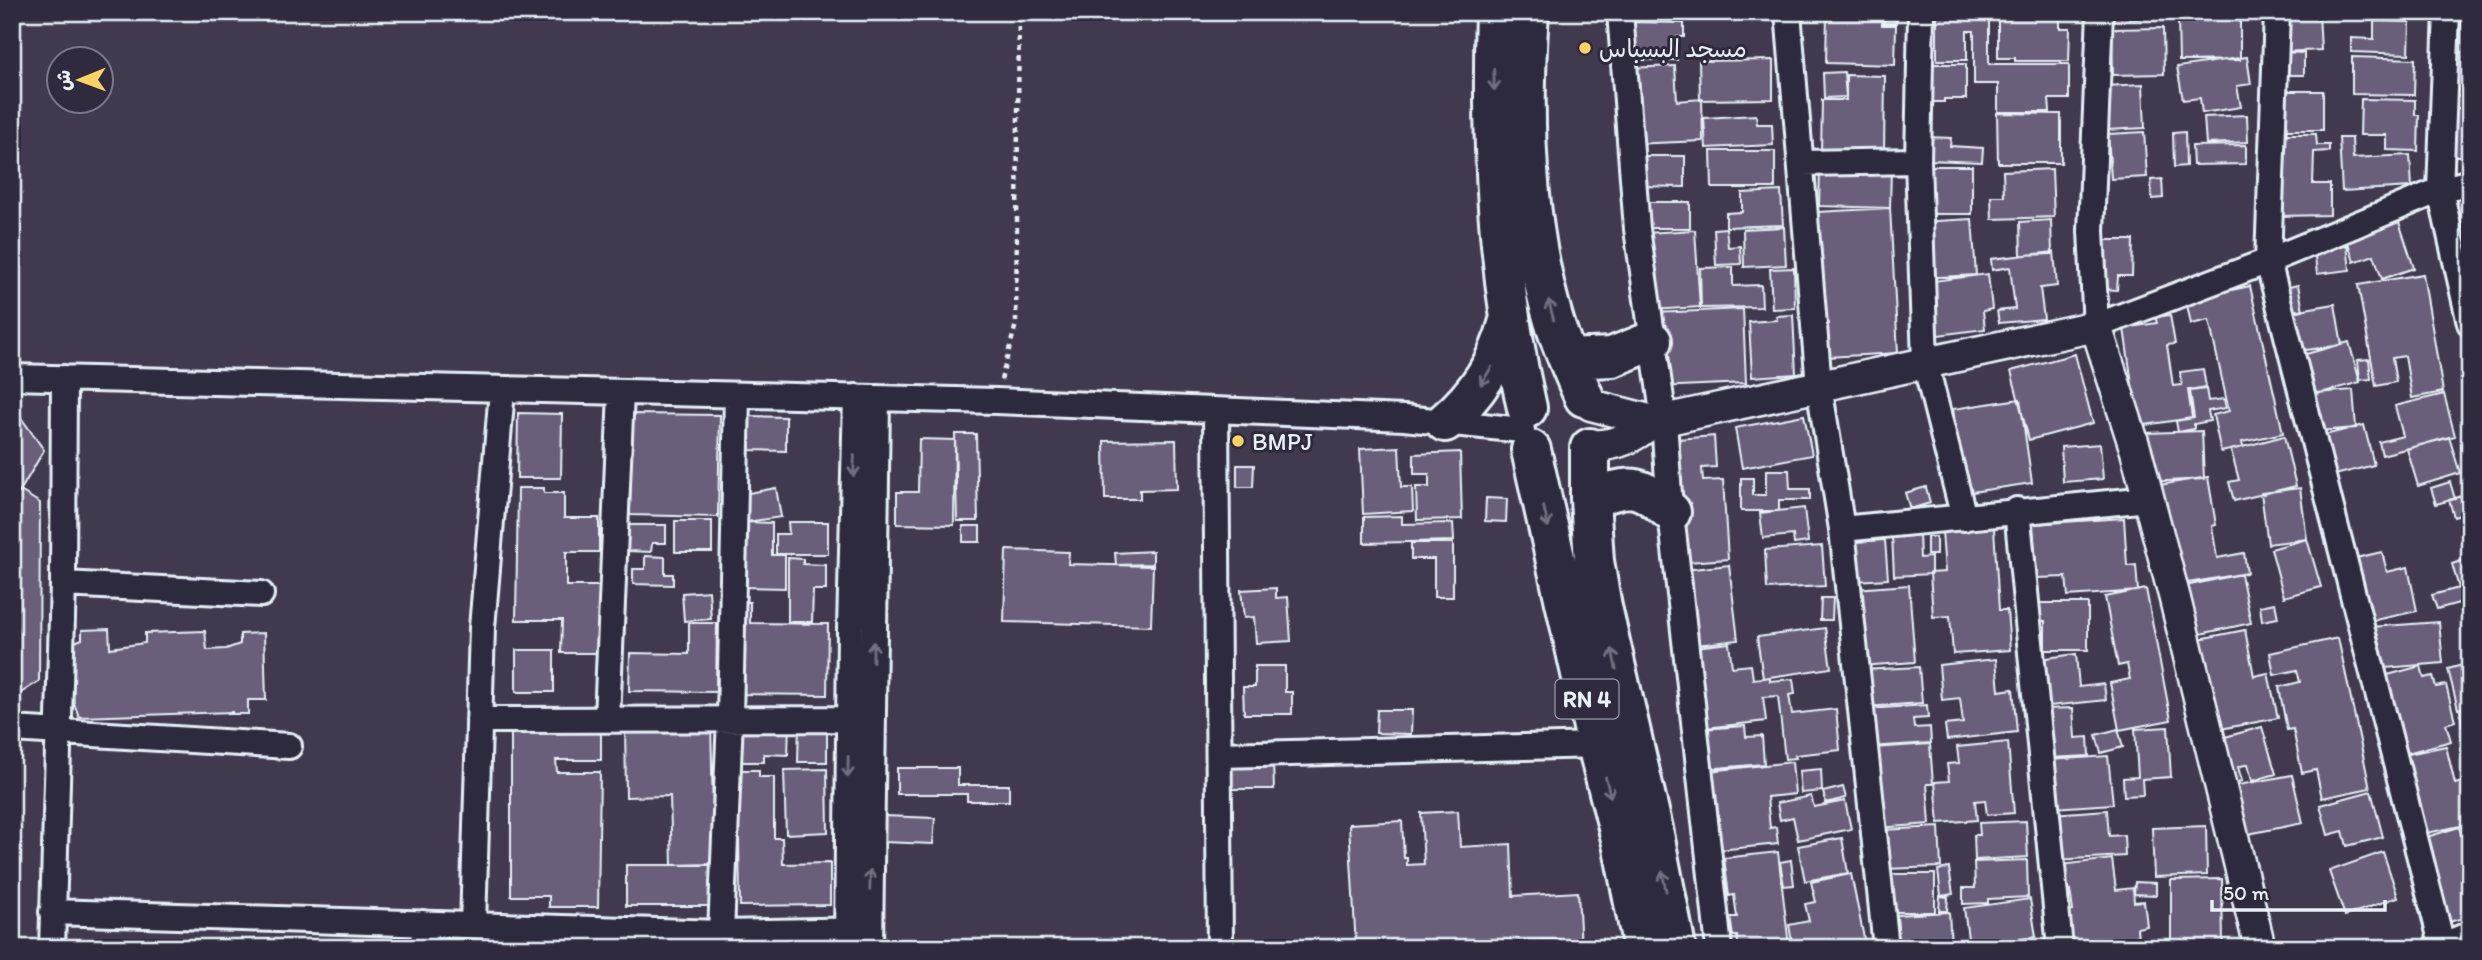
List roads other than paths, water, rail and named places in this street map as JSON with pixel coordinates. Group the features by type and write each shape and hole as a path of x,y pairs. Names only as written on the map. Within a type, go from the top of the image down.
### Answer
{"main road":[{"name":"RN 4","path":"1495,12 1493,65 1498,210 1509,319 1527,429 1597,744 1622,843 1643,948"},
{"path":"1529,12 1527,128 1535,230 1544,283 1568,359 1587,401 1597,426 1591,447 1572,462 1550,463 1527,429 1542,392 1553,389 1574,391 1587,401"},
{"path":"1445,422 1467,401 1486,377 1504,339 1509,319"},
{"path":"1568,359 1612,357 1652,341"},
{"name":"RN 4","path":"1591,447 1590,499 1594,561 1653,829 1676,948"},
{"path":"1590,499 1618,488 1634,488 1655,498 1671,512"}],"street":[{"path":"1620,12 1636,229 1652,341 1658,420 1671,512 1718,948"},
{"path":"1788,12 1819,386 1842,529 1886,948"},
{"path":"1921,12 1918,161 1925,362 1964,518"},
{"path":"2100,12 2091,231 2096,326 2149,499 2260,948"},
{"path":"2277,12 2268,261 2441,947 2470,934"},
{"path":"2447,12 2440,190 2470,323"},
{"path":"1802,163 1918,161"},
{"path":"1591,447 1625,441 1658,420 2096,326 2268,261 2440,190 2470,182"},
{"path":"12,377 996,401 1404,418 1527,429"},
{"path":"52,948 64,584 64,378"},
{"path":"473,925 482,628 502,390"},
{"path":"607,719 621,393"},
{"path":"721,933 730,718 737,395"},
{"path":"859,939 849,719 866,398"},
{"path":"859,939 866,398"},
{"path":"1587,401 1658,420"},
{"path":"1216,412 1220,948"},
{"path":"1842,529 2149,499"},
{"path":"2017,510 2060,948"},
{"path":"64,584 261,594"},
{"path":"479,720 849,719"},
{"path":"12,729 289,746"},
{"path":"1219,755 1597,744"},
{"path":"52,912 424,936 473,925 617,939 721,933 859,939"}],"place":[{"name":"مسجد البسباس","path":"1585,48"},
{"name":"BMPJ","path":"1238,441"}]}
